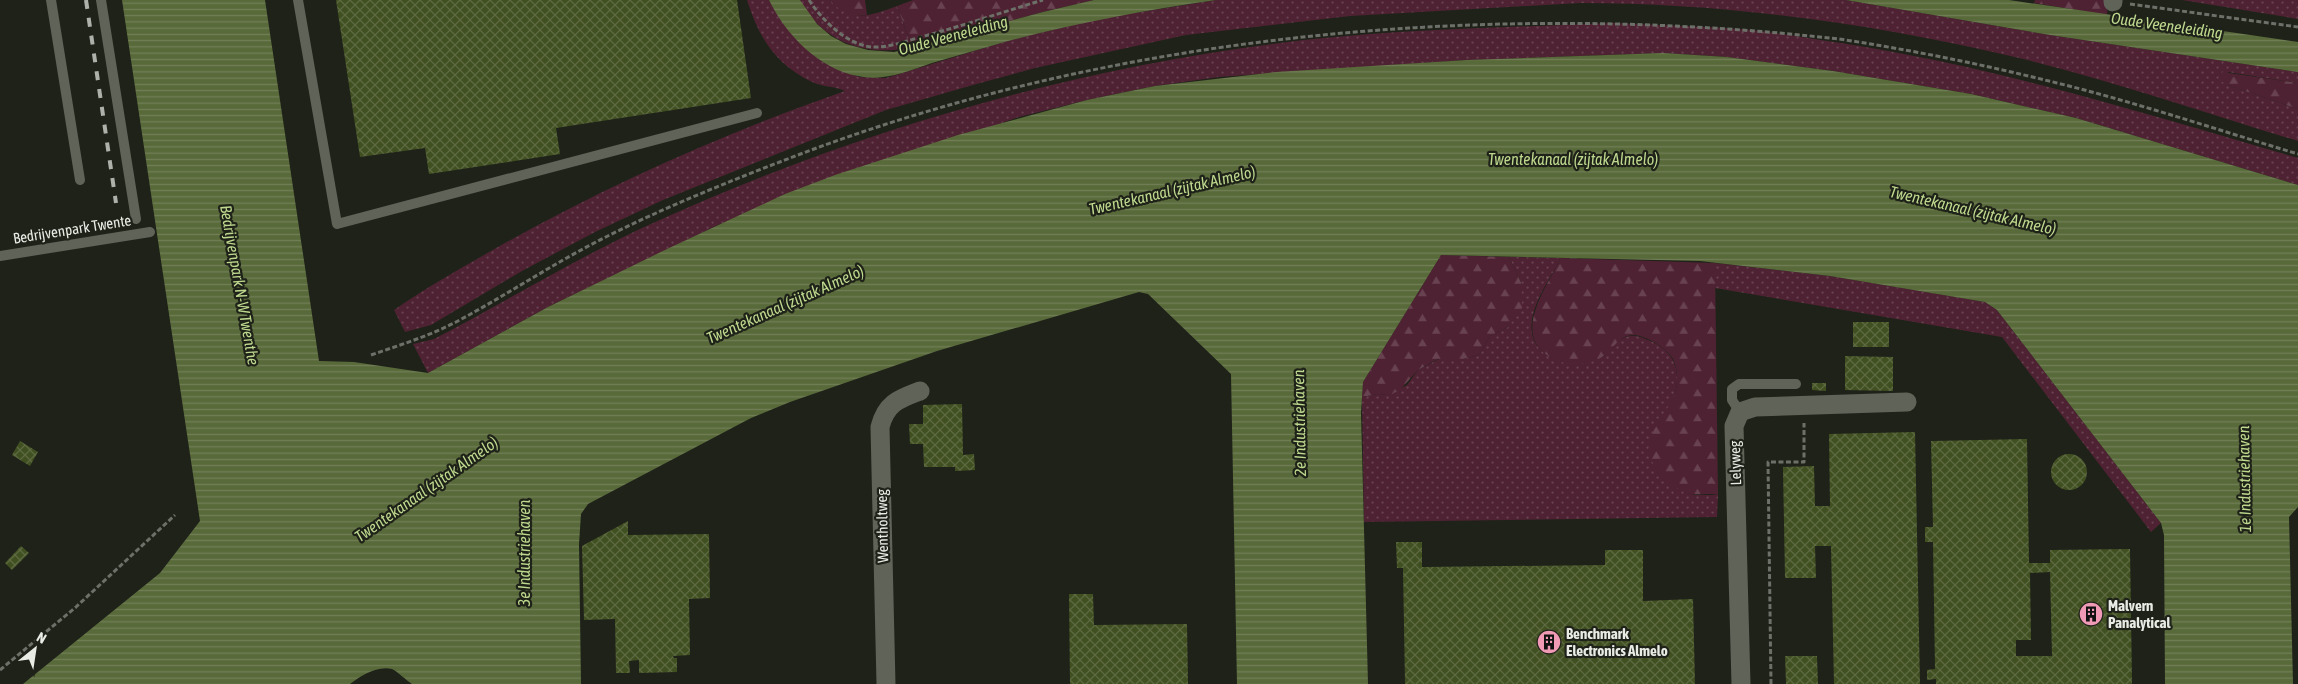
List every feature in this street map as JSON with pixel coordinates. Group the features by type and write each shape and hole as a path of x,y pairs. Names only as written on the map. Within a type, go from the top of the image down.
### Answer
{"street":[{"name":"Wentholtweg","path":"886,684 880,427 883,412 899,399 920,391"},
{"path":"1740,412 1755,407 1907,402"},
{"name":"Lelyweg","path":"1740,412 1734,426 1741,684"}],"lane":[{"path":"51,0 80,180"},
{"path":"101,0 136,219"},
{"path":"298,0 337,224 757,113"},
{"name":"Bedrijvenpark Twente","path":"0,256 150,232"},
{"path":"1740,412 1732,400 1732,389 1739,384 1796,384"}],"path":[{"path":"809,0 813,7 838,31 851,40 872,46 893,44 926,36 1043,0"},
{"path":"2113,1 2298,27"},
{"path":"1664,21 1771,29 1925,54 2054,82 2298,154"},
{"path":"1298,32 1307,31"},
{"path":"371,355 453,324 598,241 709,191 788,159 868,130 952,103 1110,62 1181,48"},
{"path":"1771,684 1768,462 1804,462 1805,405"},
{"path":"0,670 76,607 175,515"}],"green space":[{"path":"747,0 769,0 794,36 823,62 859,77 886,78 1007,41 1097,19 1216,0 1846,0 2050,35 2298,72 2298,83 2228,72 2227,85 2298,109 2298,141 2124,87 2019,58 1911,35 1801,18 1746,11 1690,7 1580,3 1350,16 1186,35 1035,68 886,110 663,200 595,232 522,271 431,325 405,332 394,310 445,277 498,247 624,181 711,142 845,91 812,82 799,75 778,58 763,38"},
{"path":"800,0 829,0 846,12 862,15 877,13 897,6 912,47 879,50 847,43 820,27 809,15"},
{"path":"829,0 865,0 867,15 846,13"},
{"path":"913,0 1094,0 912,47 897,6"},
{"path":"2035,0 2108,0 2107,15 2034,3"},
{"path":"2182,0 2298,0 2298,19 2292,18"},
{"path":"1612,23 1724,28 1778,33 1899,53 2014,78 2298,158 2298,185 2076,118 1971,94 1833,71 1727,57 1663,53 1467,60 1219,77 1155,86 1019,117 720,224 548,307 428,373 413,344 434,339 597,250 727,191 802,161 879,135 1034,89 1192,56 1314,39 1442,30"},
{"path":"2222,72 2298,83 2298,109 2227,85 2221,81"},
{"path":"1441,255 1509,257 1522,285 1522,308 1508,327 1490,336 1479,355 1463,359 1438,359 1418,370 1399,391 1388,395 1378,394 1362,397 1363,382"},
{"path":"1509,257 1561,258 1537,303 1531,327 1534,339 1540,349 1550,357 1562,359 1603,357 1619,340 1632,336 1648,340 1660,346 1668,353 1674,361 1677,381 1672,402 1666,413 1684,492 1695,495 1718,495 1717,517 1364,522 1362,397 1378,394 1388,395 1407,385 1418,370 1439,359 1463,359 1479,355 1490,336 1508,327 1522,285"},
{"path":"1561,258 1715,263 1718,495 1692,494 1677,488 1663,478 1650,455 1650,439 1653,431 1671,402 1676,386 1675,363 1664,349 1655,342 1645,338 1629,335 1620,340 1597,360 1574,364 1558,361 1543,352 1535,341 1532,328 1534,314"},
{"path":"1715,263 1830,276 1985,302 1997,310 2161,523 2151,532 2002,337 1715,288"}],"water":[{"path":"122,0 265,0 319,361 354,362 428,373 548,307 667,249 785,194 835,175 958,135 1087,100 1155,86 1276,72 1467,60 1663,53 1727,57 1833,71 1971,94 2076,118 2298,185 2298,507 2289,517 2293,684 2165,684 2164,535 2161,523 1997,310 1985,302 1830,276 1700,261 1441,255 1363,382 1361,413 1368,684 1237,684 1231,374 1148,294 1139,292 937,351 790,402 751,418 588,504 581,514 579,544 581,684 412,684 394,670 387,668 370,672 350,684 23,684 160,573 200,521"},
{"path":"769,0 800,0 817,24 831,36 846,44 868,50 894,52 1094,0 1216,0 1060,28 1008,41 896,75 877,78 844,72 817,58 794,38"},
{"name":"Oude Veeneleiding","path":"1846,0 2009,0 2298,42 2298,72 2050,35"}],"building":[{"path":"336,0 737,0 751,98 556,128 560,154 429,174 425,148 360,157"},
{"path":"1853,322 1889,322 1889,347 1853,347"},
{"path":"1845,356 1893,357 1893,391 1845,390"},
{"path":"1812,383 1826,383 1826,391 1812,390"},
{"path":"962,404 963,455 974,454 975,470 955,471 955,467 924,467 923,444 910,444 909,424 923,424 923,405"},
{"path":"1915,432 1920,684 1834,684 1831,546 1815,546 1816,578 1785,578 1783,467 1814,466 1815,506 1830,506 1829,434"},
{"path":"2027,439 2029,563 2050,563 2050,550 2130,549 2132,684 1936,684 1936,679 1927,680 1927,670 1935,669 1933,542 1925,542 1925,527 1933,527 1931,441","holes":["2050,572 2052,656 2016,656 2016,640 2031,640 2030,573"]},
{"path":"20,441 38,452 30,466 12,455"},
{"path":"2069,454 2076,455 2082,459 2086,465 2086,479 2082,485 2076,489 2069,490 2062,489 2056,485 2052,479 2051,472 2052,465 2056,459 2062,455"},
{"path":"628,521 628,535 709,534 710,598 689,599 690,655 673,656 677,658 677,672 639,673 639,660 629,661 630,673 616,673 615,619 584,620 582,546"},
{"name":"Benchmark Electronics Almelo","path":"1396,542 1422,542 1422,567 1605,565 1605,550 1643,550 1643,601 1693,599 1695,684 1405,684 1403,568 1397,568"},
{"path":"21,546 29,553 12,570 5,563"},
{"path":"1069,594 1093,594 1094,625 1187,624 1188,684 1070,684"},
{"path":"1785,656 1817,656 1818,684 1786,684"}],"railway":[{"path":"86,0 116,203"}],"place":[{"name":"Malvern Panalytical","path":"2091,614"},
{"name":"Benchmark Electronics Almelo","path":"1549,642"}],"water label":[{"name":"Twentekanaal (zijtak Almelo)","path":"1573,159"},
{"name":"Twentekanaal (zijtak Almelo)","path":"1172,190"},
{"name":"Twentekanaal (zijtak Almelo)","path":"1973,210"},
{"name":"Bedrijvenpark N-W Twenthe","path":"240,285"},
{"name":"Twentekanaal (zijtak Almelo)","path":"785,304"},
{"name":"2e Industriehaven","path":"1299,423"},
{"name":"1e Industriehaven","path":"2244,479"},
{"name":"Twentekanaal (zijtak Almelo)","path":"426,489"},
{"name":"3e Industriehaven","path":"524,553"}]}
